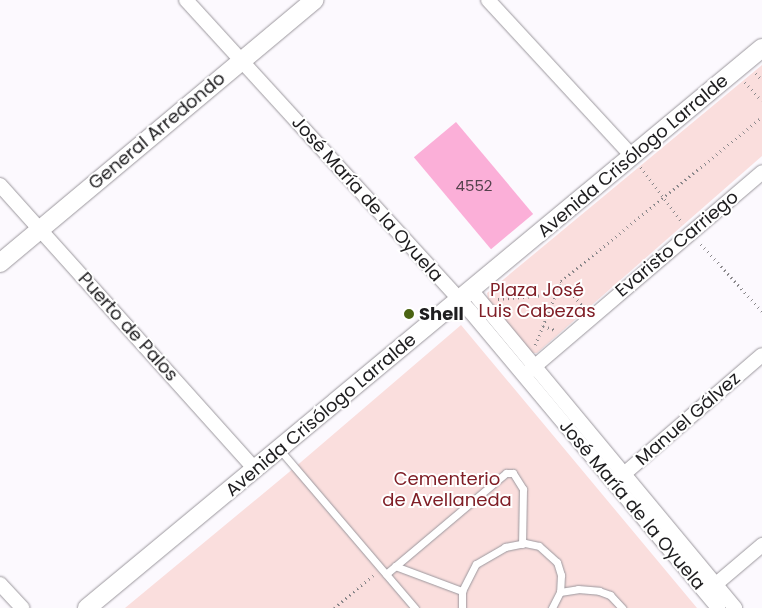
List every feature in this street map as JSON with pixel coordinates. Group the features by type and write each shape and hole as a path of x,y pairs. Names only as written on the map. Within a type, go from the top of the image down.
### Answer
{"street":[{"name":"José María de la Oyuela","path":"186,0 466,296 710,589 735,608"},
{"name":"General Arredondo","path":"0,263 315,0"},
{"path":"488,0 631,155"},
{"name":"Avenida Crisólogo Larralde","path":"87,608 466,296 631,155 762,48"},
{"name":"Evaristo Carriego","path":"529,371 690,231 762,172"},
{"name":"Puerto de Palos","path":"0,185 254,469"},
{"name":"Manuel Gálvez","path":"619,479 762,355"},
{"path":"710,589 762,545"},
{"path":"0,584 22,608"},
{"name":"José María de la Oyuela","path":"710,589 718,608"}],"lane":[{"path":"279,449 415,608"},
{"path":"383,571 395,566 506,473 513,473 523,489 522,544"},
{"path":"462,608 462,591 476,564 490,554 522,544 539,546 557,562 560,592 552,608"},
{"path":"395,566 462,591"},
{"path":"560,592 599,590 610,595 622,608"}],"path":[{"path":"735,71 762,101"},
{"path":"535,345 561,281 762,117"},
{"path":"631,155 690,231 762,311"},
{"path":"561,281 592,316"},
{"path":"498,299 556,294"},
{"path":"334,608 383,571"}],"green space":[{"name":"Plaza José Luis Cabezas","path":"762,65 762,156 537,353 530,353 488,300 487,293"},
{"name":"Cementerio de Avellaneda","path":"461,325 697,608 125,608 294,468"}],"building":[{"path":"456,122 533,214 491,249 414,157"}],"place":[{"name":"Shell","path":"409,314"}]}
